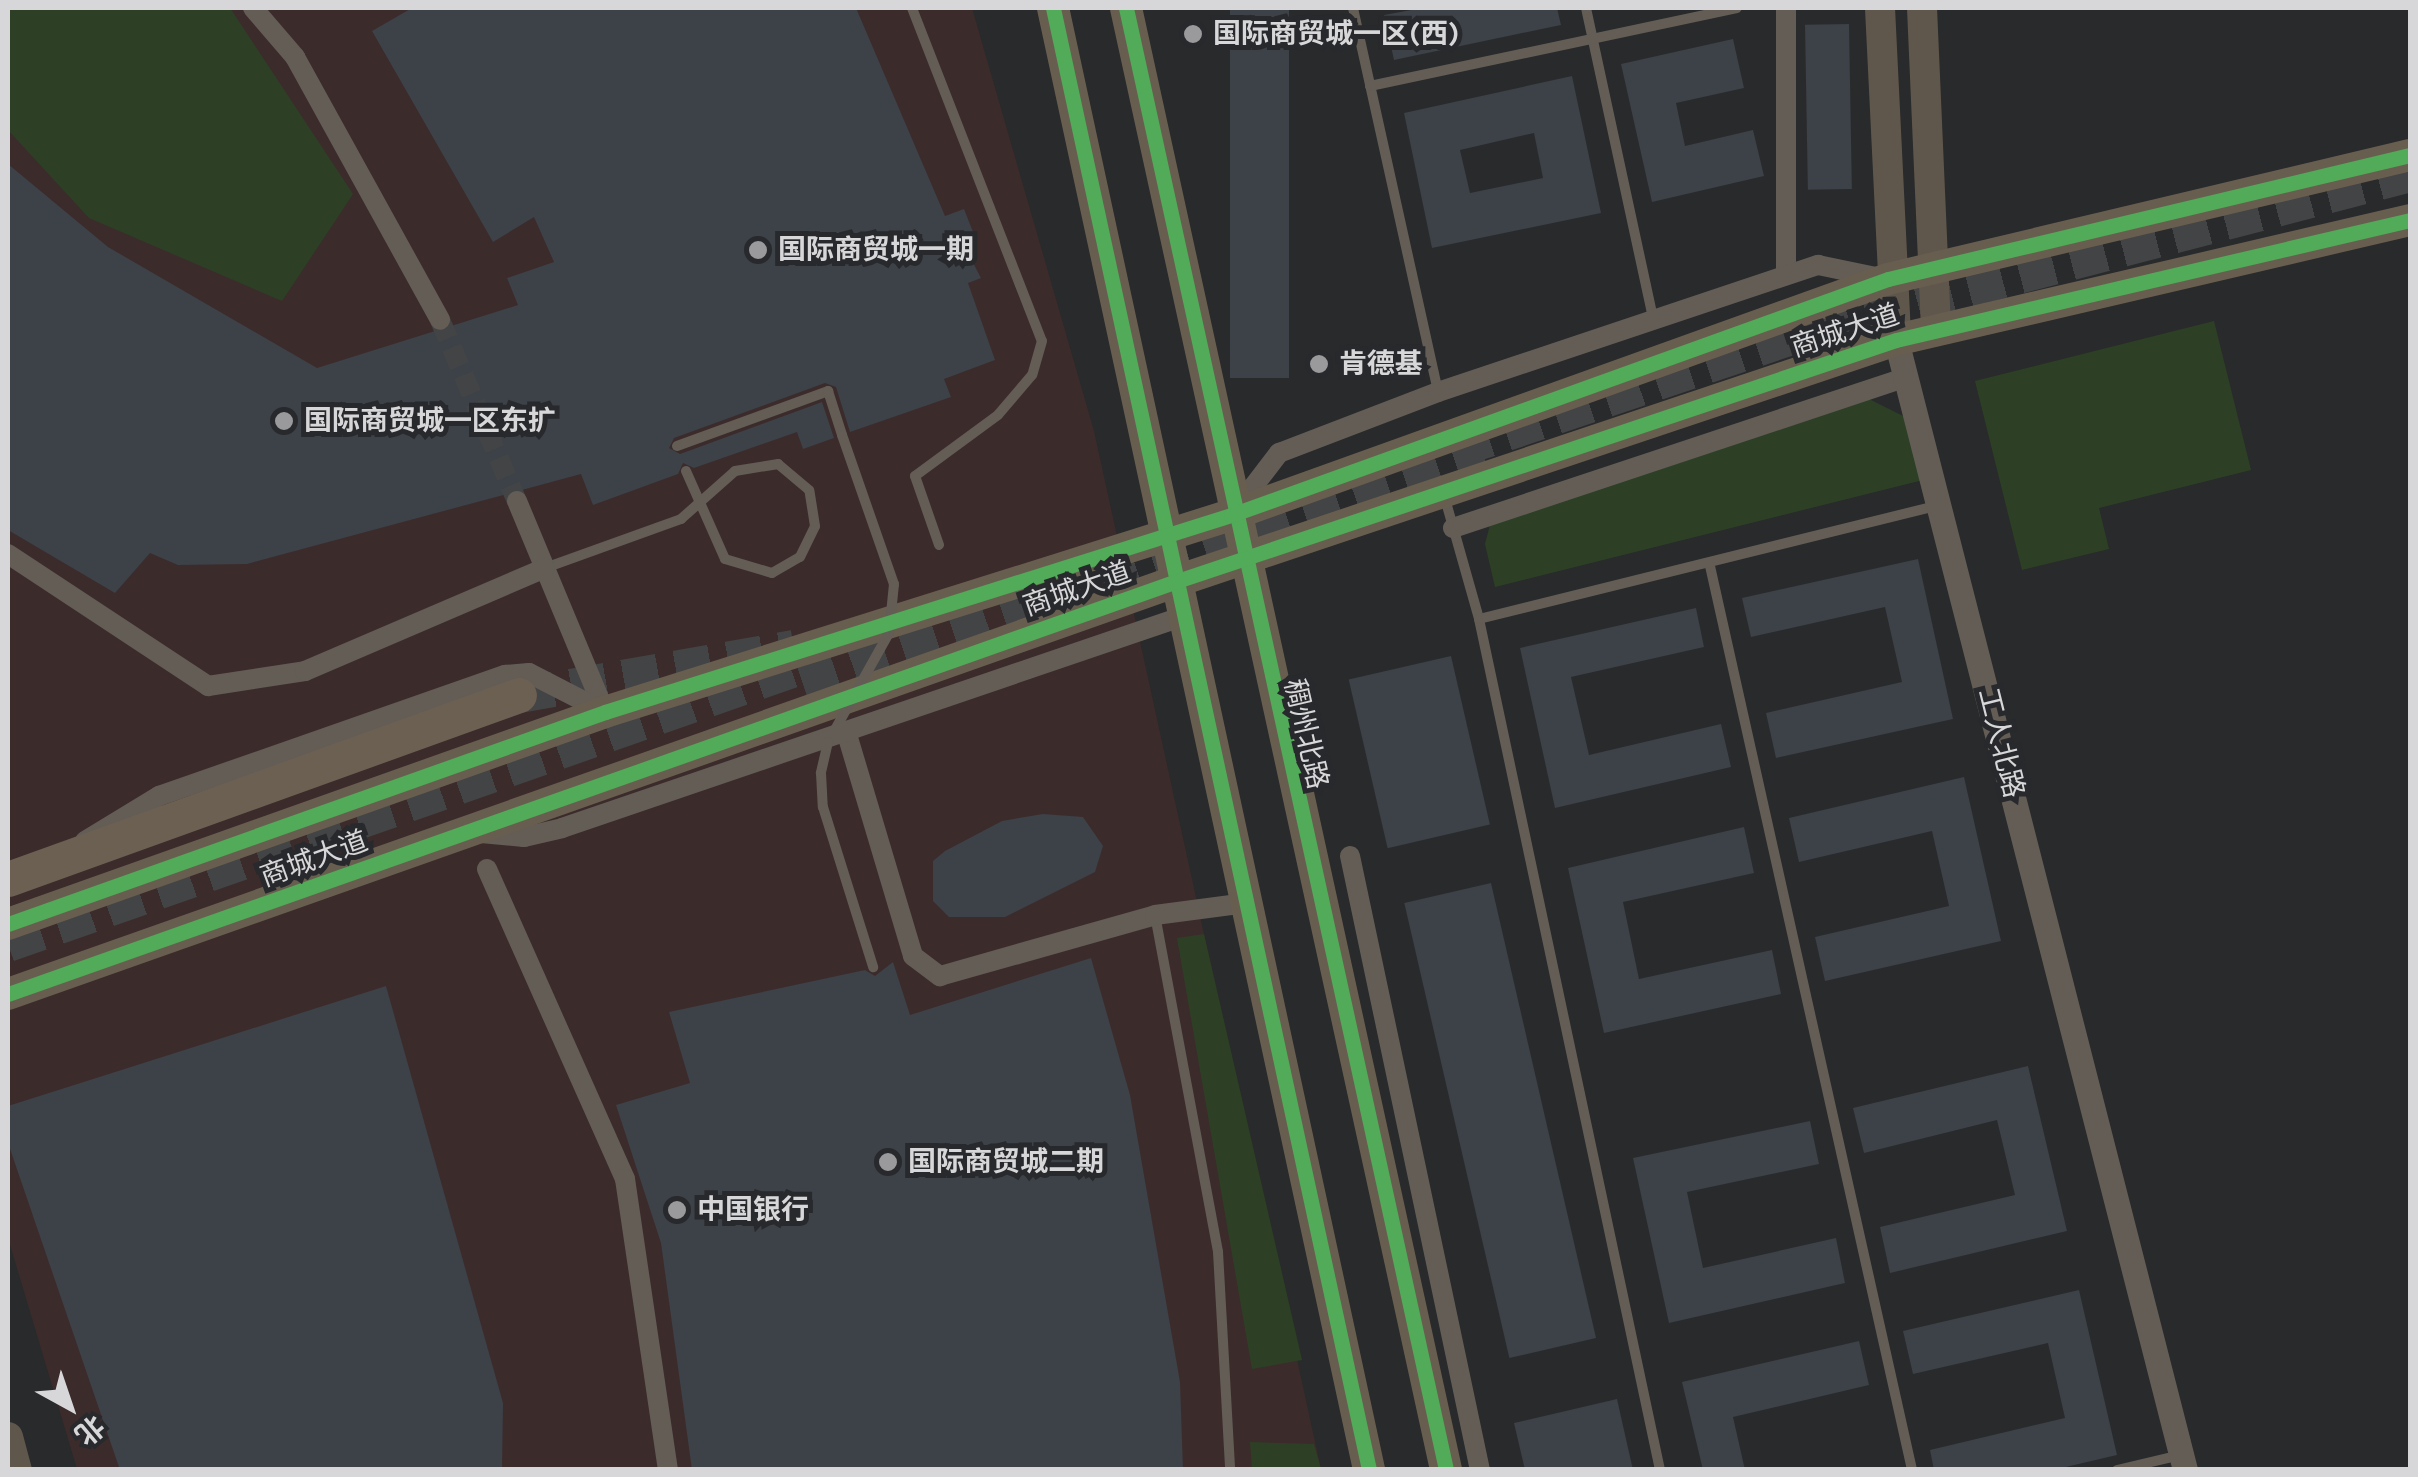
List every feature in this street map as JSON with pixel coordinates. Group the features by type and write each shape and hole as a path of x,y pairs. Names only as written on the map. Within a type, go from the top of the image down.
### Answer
{"highway":[{"path":"8,879 519,695"}],"main road":[{"path":"1053,8 1163,533 1369,1470"},
{"name":"稠州北路","path":"1126,8 1231,515 1446,1470"},
{"name":"工人北路","path":"1880,8 1888,279 1896,340"},
{"path":"1922,8 1930,268 1936,328"},
{"name":"商城大道","path":"8,924 605,712 1163,533 1231,515 1888,279 2410,156"},
{"name":"商城大道","path":"8,994 1174,582 1444,495 1896,340 2410,220"},
{"path":"8,1438 17,1470"}],"street":[{"path":"253,8 295,57 440,320"},
{"path":"1786,8 1786,275"},
{"path":"1231,515 1279,452 1438,392 1654,323 1818,265 1888,279"},
{"name":"工人北路","path":"1896,340 2184,1462"},
{"path":"1453,528 1906,377"},
{"path":"517,501 605,712"},
{"path":"8,554 208,686 305,671 545,568"},
{"path":"464,832 524,838 562,828 1182,616"},
{"path":"58,862 159,796 505,676 529,673 605,712"},
{"path":"846,731 914,956 940,976 1155,915 1246,902"},
{"path":"1350,856 1480,1470"},
{"path":"487,869 625,1179 668,1470"}],"lane":[{"path":"912,8 1042,341 1032,375 998,415 915,476 939,546"},
{"path":"1353,8 1438,392"},
{"path":"1586,8 1654,323"},
{"path":"1370,86 1737,8"},
{"path":"677,446 828,391 894,584 889,633 828,742 822,773 822,807 873,967"},
{"path":"545,568 681,518 735,470 778,464 809,490 815,526 800,557 772,573 724,559 686,471"},
{"path":"1444,495 1479,619 1660,1470"},
{"path":"1479,619 1710,566 1941,505"},
{"path":"1710,566 1912,1470"},
{"path":"1155,915 1218,1252 1230,1470"},
{"path":"2116,1470 2184,1462"}],"shaded area":[{"path":"8,8 972,8 1094,431 1321,1469 77,1469 8,1238"}],"green space":[{"path":"8,8 230,8 353,194 282,301 89,218 8,130"},
{"path":"2214,321 2251,470 2099,508 2109,549 2022,570 1975,381"},
{"path":"1867,398 1907,418 1927,479 1495,587 1485,544 1491,521"},
{"path":"1204,934 1302,1360 1252,1369 1177,938"},
{"path":"1250,1442 1314,1444 1321,1469 1252,1469"}],"building":[{"path":"412,8 856,8 945,216 964,209 973,232 959,236 981,278 968,283 995,360 944,379 951,397 850,432 836,387 825,383 674,438 669,448 680,454 822,402 834,438 803,449 797,432 694,468 683,463 678,474 593,505 581,474 247,564 178,565 150,553 115,593 8,530 8,164 108,247 317,368 518,305 507,278 554,262 534,217 493,242 372,31"},
{"path":"1230,8 1289,8 1289,378 1230,378"},
{"path":"1422,8 1557,8 1561,25 1394,60 1384,15"},
{"path":"1849,24 1852,189 1808,190 1805,25"},
{"path":"1733,39 1744,88 1676,103 1685,146 1753,130 1764,176 1652,202 1621,64"},
{"path":"1572,76 1601,213 1432,248 1404,113","holes":["1534,133 1543,178 1470,193 1460,150"]},
{"path":"1918,559 1953,719 1776,758 1766,713 1902,682 1885,607 1751,637 1742,598"},
{"path":"1696,608 1704,647 1571,677 1589,755 1721,724 1731,767 1555,808 1520,648"},
{"path":"1451,656 1490,825 1388,848 1349,680"},
{"path":"1964,777 2001,941 1825,981 1815,937 1949,906 1932,831 1799,862 1789,818"},
{"path":"1043,814 1083,817 1103,846 1095,872 1005,917 949,917 933,901 933,861 945,851 1002,821"},
{"path":"1744,827 1754,873 1623,902 1639,979 1772,950 1781,994 1604,1033 1568,868"},
{"path":"1491,883 1596,1338 1509,1358 1404,903"},
{"name":"国际商贸城二期","path":"1091,958 1130,1095 1180,1382 1183,1470 692,1470 661,1243 616,1105 690,1083 669,1012 865,970 875,976 893,962 910,1015"},
{"path":"386,986 503,1403 502,1470 120,1470 8,1143 8,1106"},
{"path":"2028,1066 2067,1231 1890,1273 1880,1227 2015,1195 1997,1120 1864,1153 1853,1108"},
{"path":"1810,1121 1819,1164 1687,1192 1703,1268 1836,1238 1845,1283 1669,1323 1633,1158"},
{"path":"2079,1290 2117,1455 2053,1470 1934,1470 1930,1450 2065,1418 2048,1343 1913,1374 1903,1331"},
{"path":"1859,1341 1869,1385 1733,1417 1745,1470 1703,1470 1682,1382"},
{"path":"1617,1399 1633,1470 1525,1470 1514,1423"}],"tunnel":[{"path":"1456,450 1815,329 2410,174"},
{"path":"440,320 517,501"},
{"path":"803,684 1483,454"},
{"path":"519,695 794,647"},
{"path":"8,944 823,659"}],"cycle path":[{"path":"1053,8 1369,1470"},
{"path":"1126,8 1446,1470"},
{"path":"8,924 605,712 1231,515 1888,279 2410,155"},
{"path":"8,994 1174,582 1896,340 2410,220"}],"place":[{"name":"国际商贸城一区(西)","path":"1193,34"},
{"name":"国际商贸城一期","path":"758,250"},
{"name":"肯德基","path":"1319,364"},
{"name":"国际商贸城一区东扩","path":"284,421"},
{"name":"国际商贸城二期","path":"888,1162"},
{"name":"中国银行","path":"677,1210"}]}
